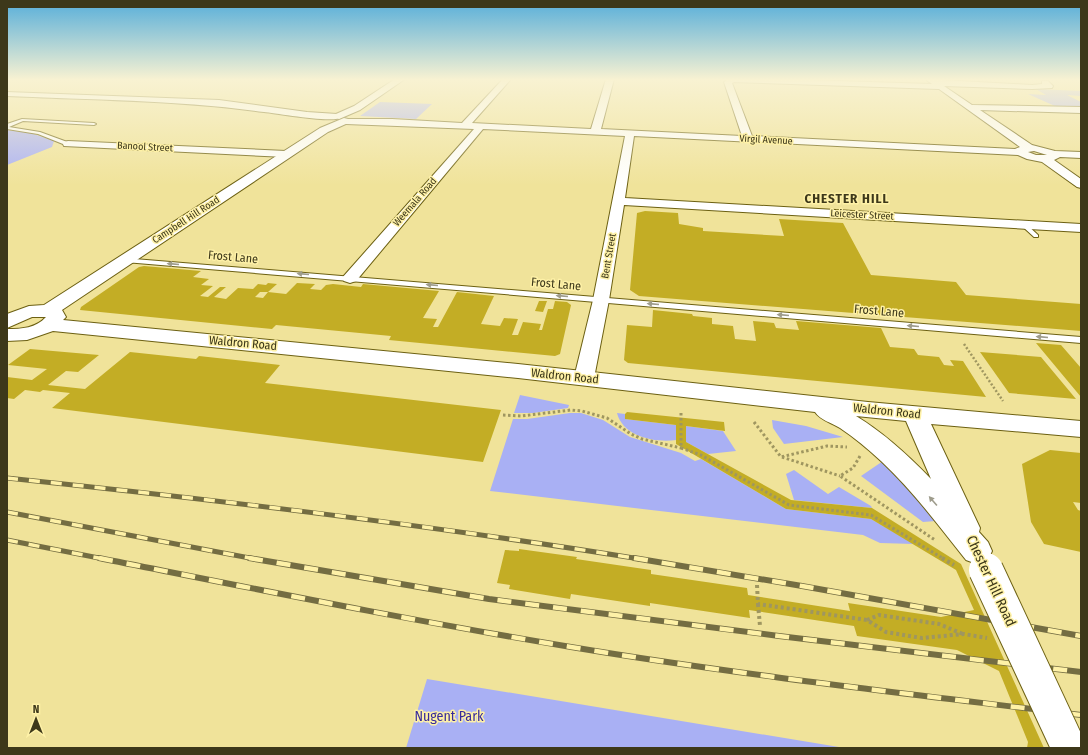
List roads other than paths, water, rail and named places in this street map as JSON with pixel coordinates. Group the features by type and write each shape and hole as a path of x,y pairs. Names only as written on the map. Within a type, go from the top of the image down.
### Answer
{"street":[{"name":"Virgil Avenue","path":"309,114 339,120 1024,150"},
{"name":"Campbell Hill Road","path":"9,329 34,332 49,318 125,260 348,114"},
{"path":"465,125 475,114"},
{"path":"595,132 600,114"},
{"path":"739,114 748,139"},
{"path":"977,114 1024,150 1028,155 1081,155"},
{"name":"Weemala Road","path":"350,278 481,126"},
{"name":"Bent Street","path":"584,378 601,300 630,133"},
{"name":"Banool Street","path":"68,144 286,154"},
{"path":"1049,156 1081,184"},
{"name":"Leicester Street","path":"618,201 1081,228"},
{"name":"Waldron Road","path":"49,318 807,403 1081,429"},
{"path":"807,403 825,409 854,425 888,451 973,561"},
{"name":"Chester Hill Road","path":"915,414 973,561 1069,748"}],"lane":[{"name":"Banool Street","path":"7,127 22,120 94,124"},
{"path":"60,128 75,123"},
{"name":"Banool Street","path":"7,127 54,136 68,144"},
{"path":"45,134 53,131"},
{"path":"1024,225 1036,236"},
{"name":"Frost Lane","path":"125,260 1081,340"}],"railway":[{"path":"7,478 166,495 403,524 640,559"},
{"path":"7,512 255,559"},
{"path":"7,540 104,559"},
{"path":"99,558 394,616 571,647 889,692 1081,715"},
{"path":"249,558 489,599 779,636 1081,672"},
{"path":"634,558 640,559"},
{"path":"640,559 802,586 1081,636"}],"district":[{"name":"CHESTER HILL","path":"847,198"}],"park label":[{"name":"Nugent Park","path":"449,716"}]}
